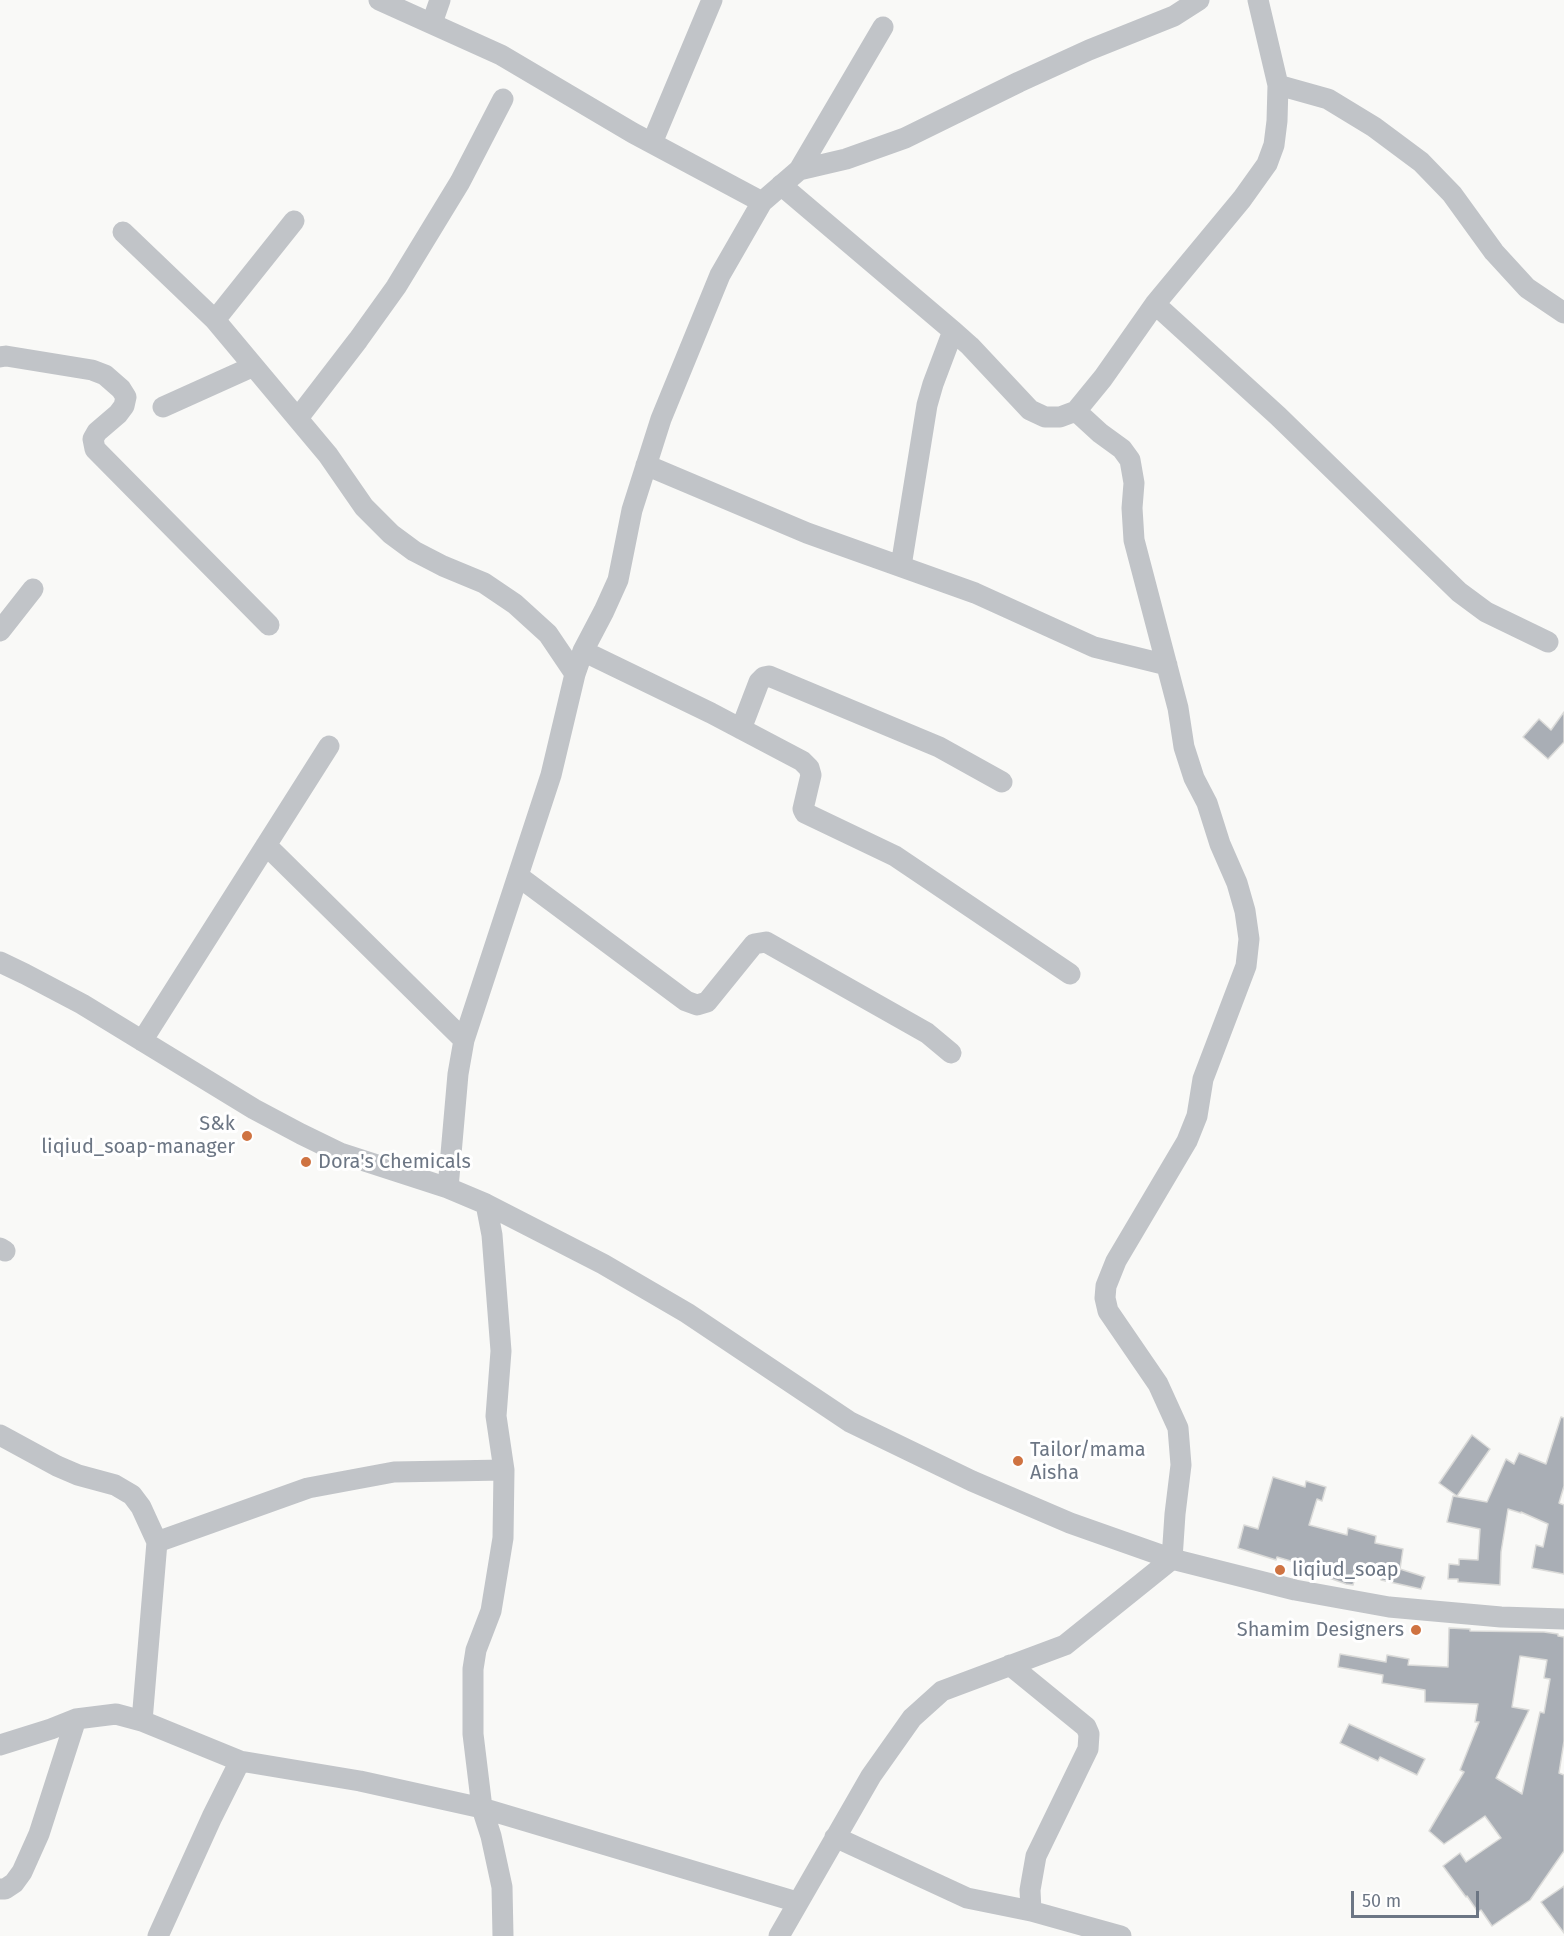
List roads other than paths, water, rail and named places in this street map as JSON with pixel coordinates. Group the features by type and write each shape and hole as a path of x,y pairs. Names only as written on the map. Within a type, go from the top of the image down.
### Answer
{"street":[{"path":"379,0 501,55 652,143 762,202"},
{"path":"432,23 440,0"},
{"path":"652,143 712,0"},
{"path":"799,170 846,159 905,138 1089,50 1174,16 1199,0"},
{"path":"781,185 970,346 1030,410 1045,417 1060,417 1076,411 1103,378 1155,304 1242,199 1267,164 1274,145 1278,85 1258,0"},
{"path":"448,1188 458,1074 464,1040 551,775 575,674 583,651 618,580 632,510 661,419 720,275 762,202 799,170 883,27"},
{"path":"1278,85 1328,99 1421,162 1452,194 1494,252 1527,288 1564,313"},
{"path":"298,418 396,287 460,183 504,99"},
{"path":"215,320 294,221"},
{"path":"123,232 215,320 328,455 364,507 391,534 414,551 484,583 515,604 549,634 575,674"},
{"path":"1155,304 1278,416 1459,592 1486,612 1548,642"},
{"path":"901,566 927,405 953,331"},
{"path":"0,357 6,356 92,370 105,375 121,389 126,397 124,406 97,432 93,439 95,449 269,625"},
{"path":"163,407 254,366"},
{"path":"779,1936 871,1776 912,1718 942,1692 1065,1645 1172,1559 1181,1465 1178,1428 1158,1384 1108,1311 1105,1298 1106,1286 1116,1261 1187,1141 1197,1116 1203,1079 1246,966 1249,939 1245,911 1237,883 1184,747 1178,708 1134,540 1132,508 1134,483 1130,460 1122,449 1076,411"},
{"path":"646,465 807,533 975,593 1094,647 1167,665"},
{"path":"0,632 33,589"},
{"path":"583,651 802,761 811,774 803,809 805,813 895,856 1070,974"},
{"path":"741,729 759,682 769,676 939,747 1002,782"},
{"path":"142,1041 329,746"},
{"path":"266,845 464,1040"},
{"path":"518,876 686,1001 697,1005 707,1002 754,944 766,942 927,1033 951,1053"},
{"path":"0,962 82,1004 254,1109 301,1134 340,1153 448,1188 486,1204 603,1264 687,1313 850,1422 972,1481 1059,1518 1172,1559 1295,1590 1389,1608 1501,1617 1564,1619"},
{"path":"486,1204 492,1235 501,1351 496,1416 504,1470 503,1538 491,1611 476,1650 473,1734 482,1808 491,1836 502,1887 503,1936"},
{"path":"0,1435 57,1466 78,1475 115,1485 132,1496 141,1507 157,1542 142,1721"},
{"path":"157,1542 319,1485 394,1472 504,1470"},
{"path":"1010,1665 1086,1727 1089,1734 1088,1749 1036,1856 1030,1890 1031,1911"},
{"path":"0,1745 51,1730 76,1719 116,1714 142,1721 240,1761 360,1781 482,1808 797,1902"},
{"path":"0,1889 5,1889 14,1883 22,1872 39,1834 76,1719"},
{"path":"158,1936 240,1761"},
{"path":"836,1837 894,1866 967,1898 1031,1911 1121,1936"}],"place":[{"name":"S&k liqiud_soap-manager","path":"247,1136"},
{"name":"Dora's Chemicals","path":"306,1162"},
{"name":"Tailor/mama Aisha","path":"1018,1461"},
{"name":"liqiud_soap","path":"1280,1570"},
{"name":"Shamim Designers","path":"1416,1630"}]}
